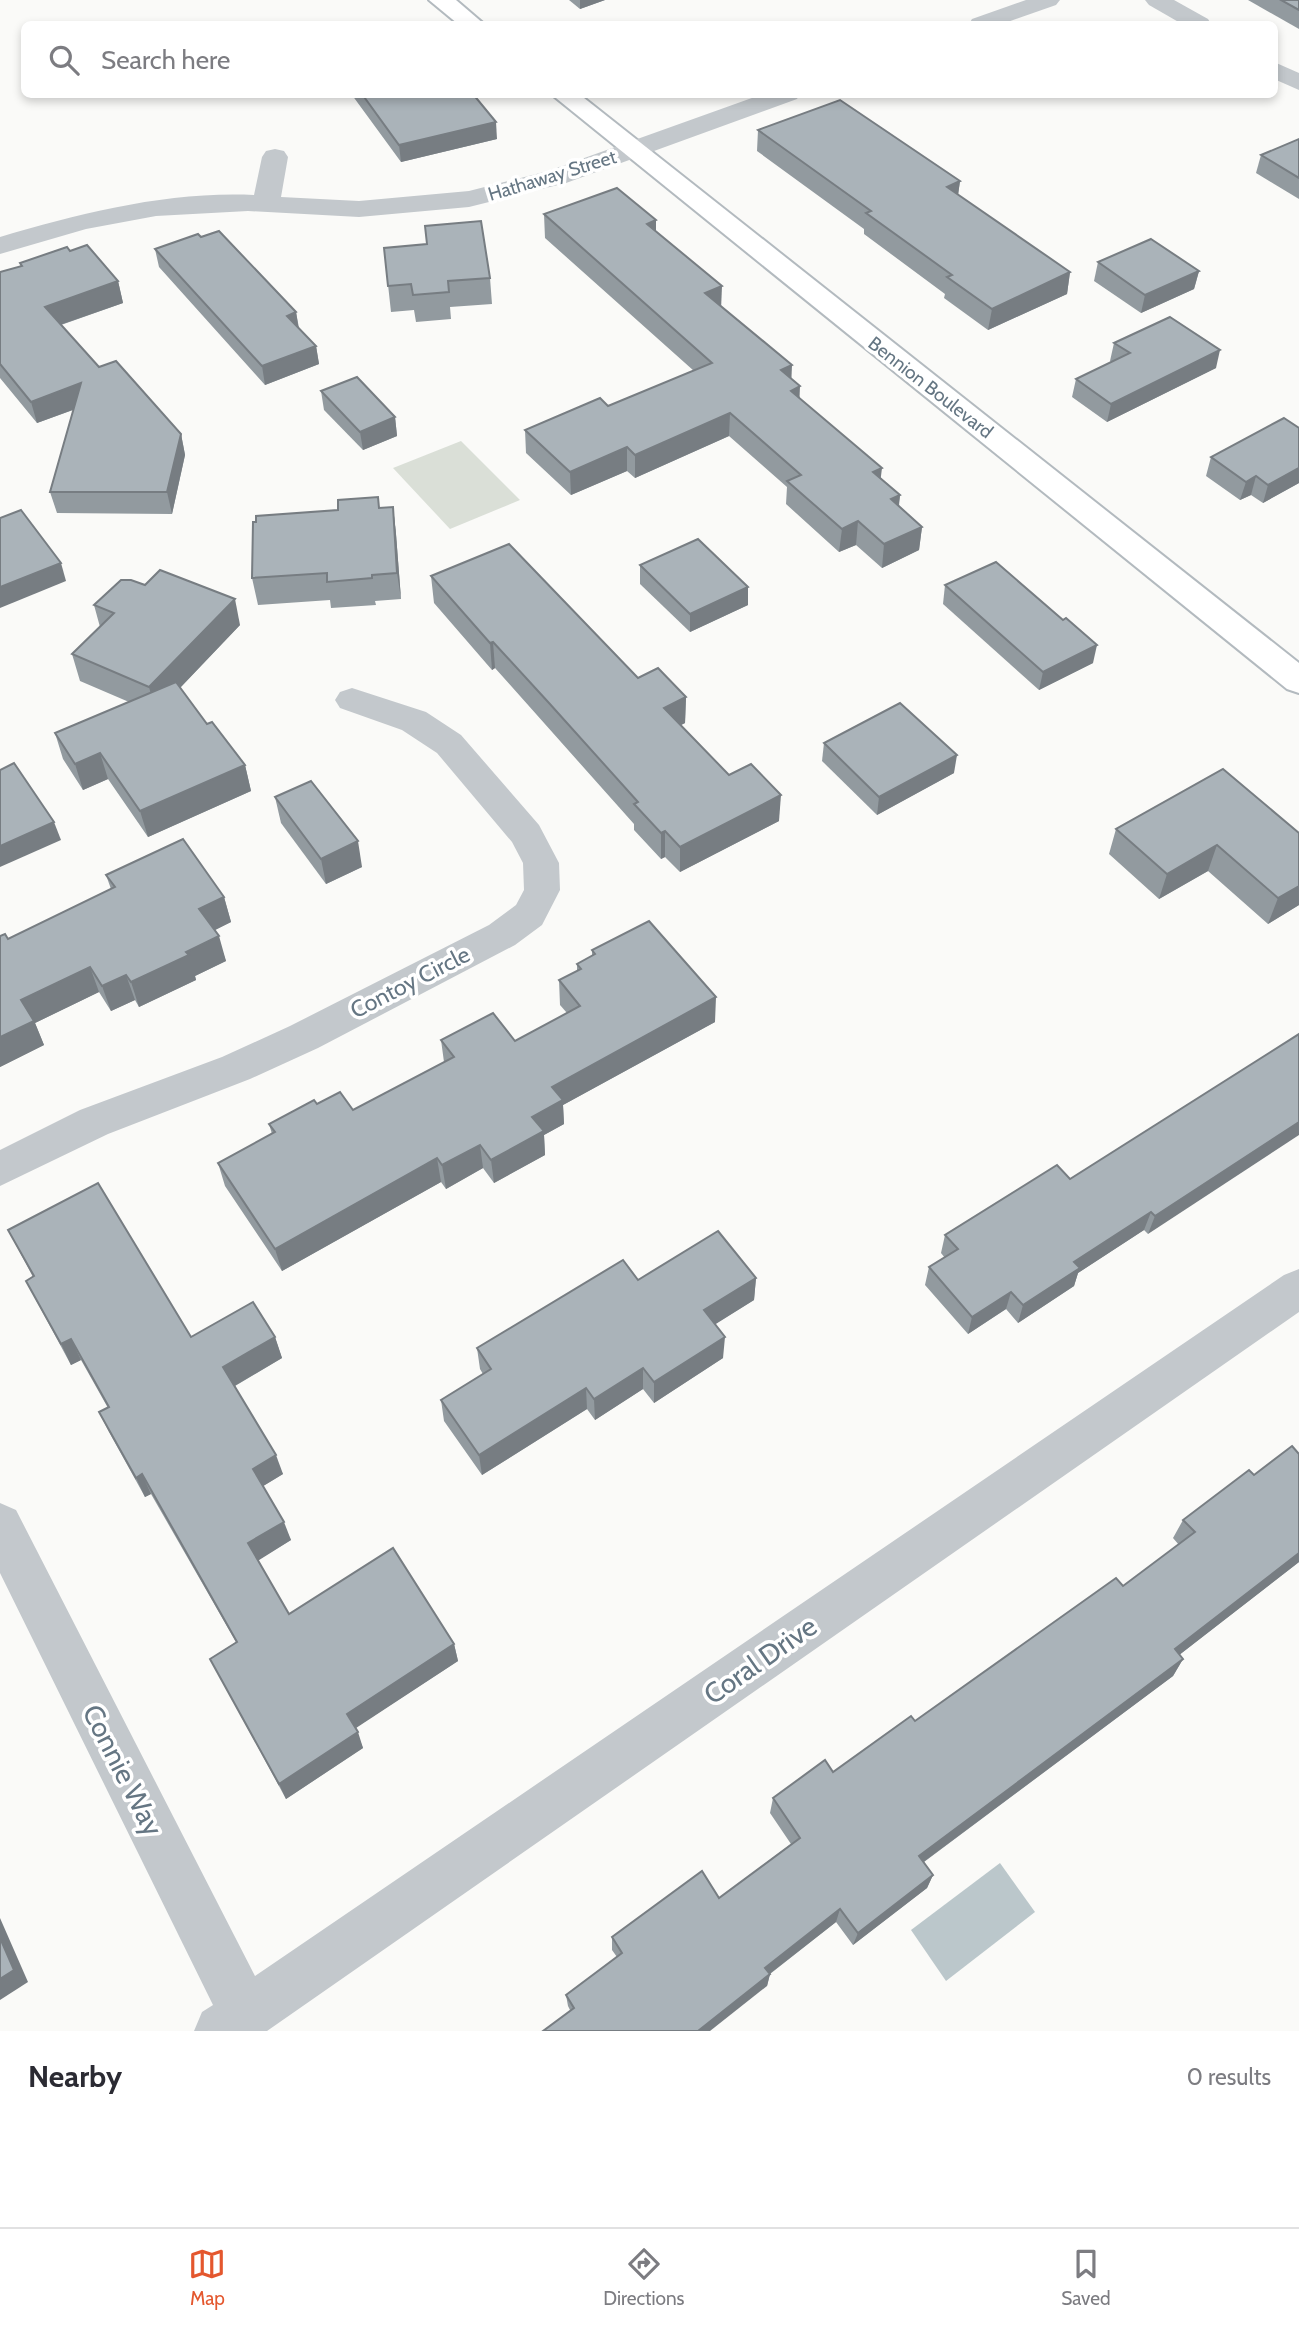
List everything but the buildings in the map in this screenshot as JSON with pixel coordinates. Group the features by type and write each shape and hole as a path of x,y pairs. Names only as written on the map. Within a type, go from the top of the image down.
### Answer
{"street":[{"path":"441,0 468,21"},
{"path":"989,21 1048,0"},
{"path":"1157,0 1194,21"},
{"path":"1278,71 1299,83"},
{"name":"Bennion Boulevard","path":"568,98 1299,681"},
{"name":"Hathaway Street","path":"0,246 59,228 131,211 211,204 359,209 469,199 525,187 777,98"},
{"path":"266,204 275,156"},
{"name":"Contoy Circle","path":"0,1169 94,1122 236,1068 304,1037 502,935 529,915 542,890 541,863 526,834 449,744 414,721 352,700"},
{"name":"Coral Drive","path":"233,2023 1299,1288"},
{"name":"Connie Way","path":"0,1525 233,2023"}],"shaded area":[{"path":"461,441 520,500 450,529 393,468"},
{"path":"1000,1863 1035,1912 946,1981 911,1930"}]}
